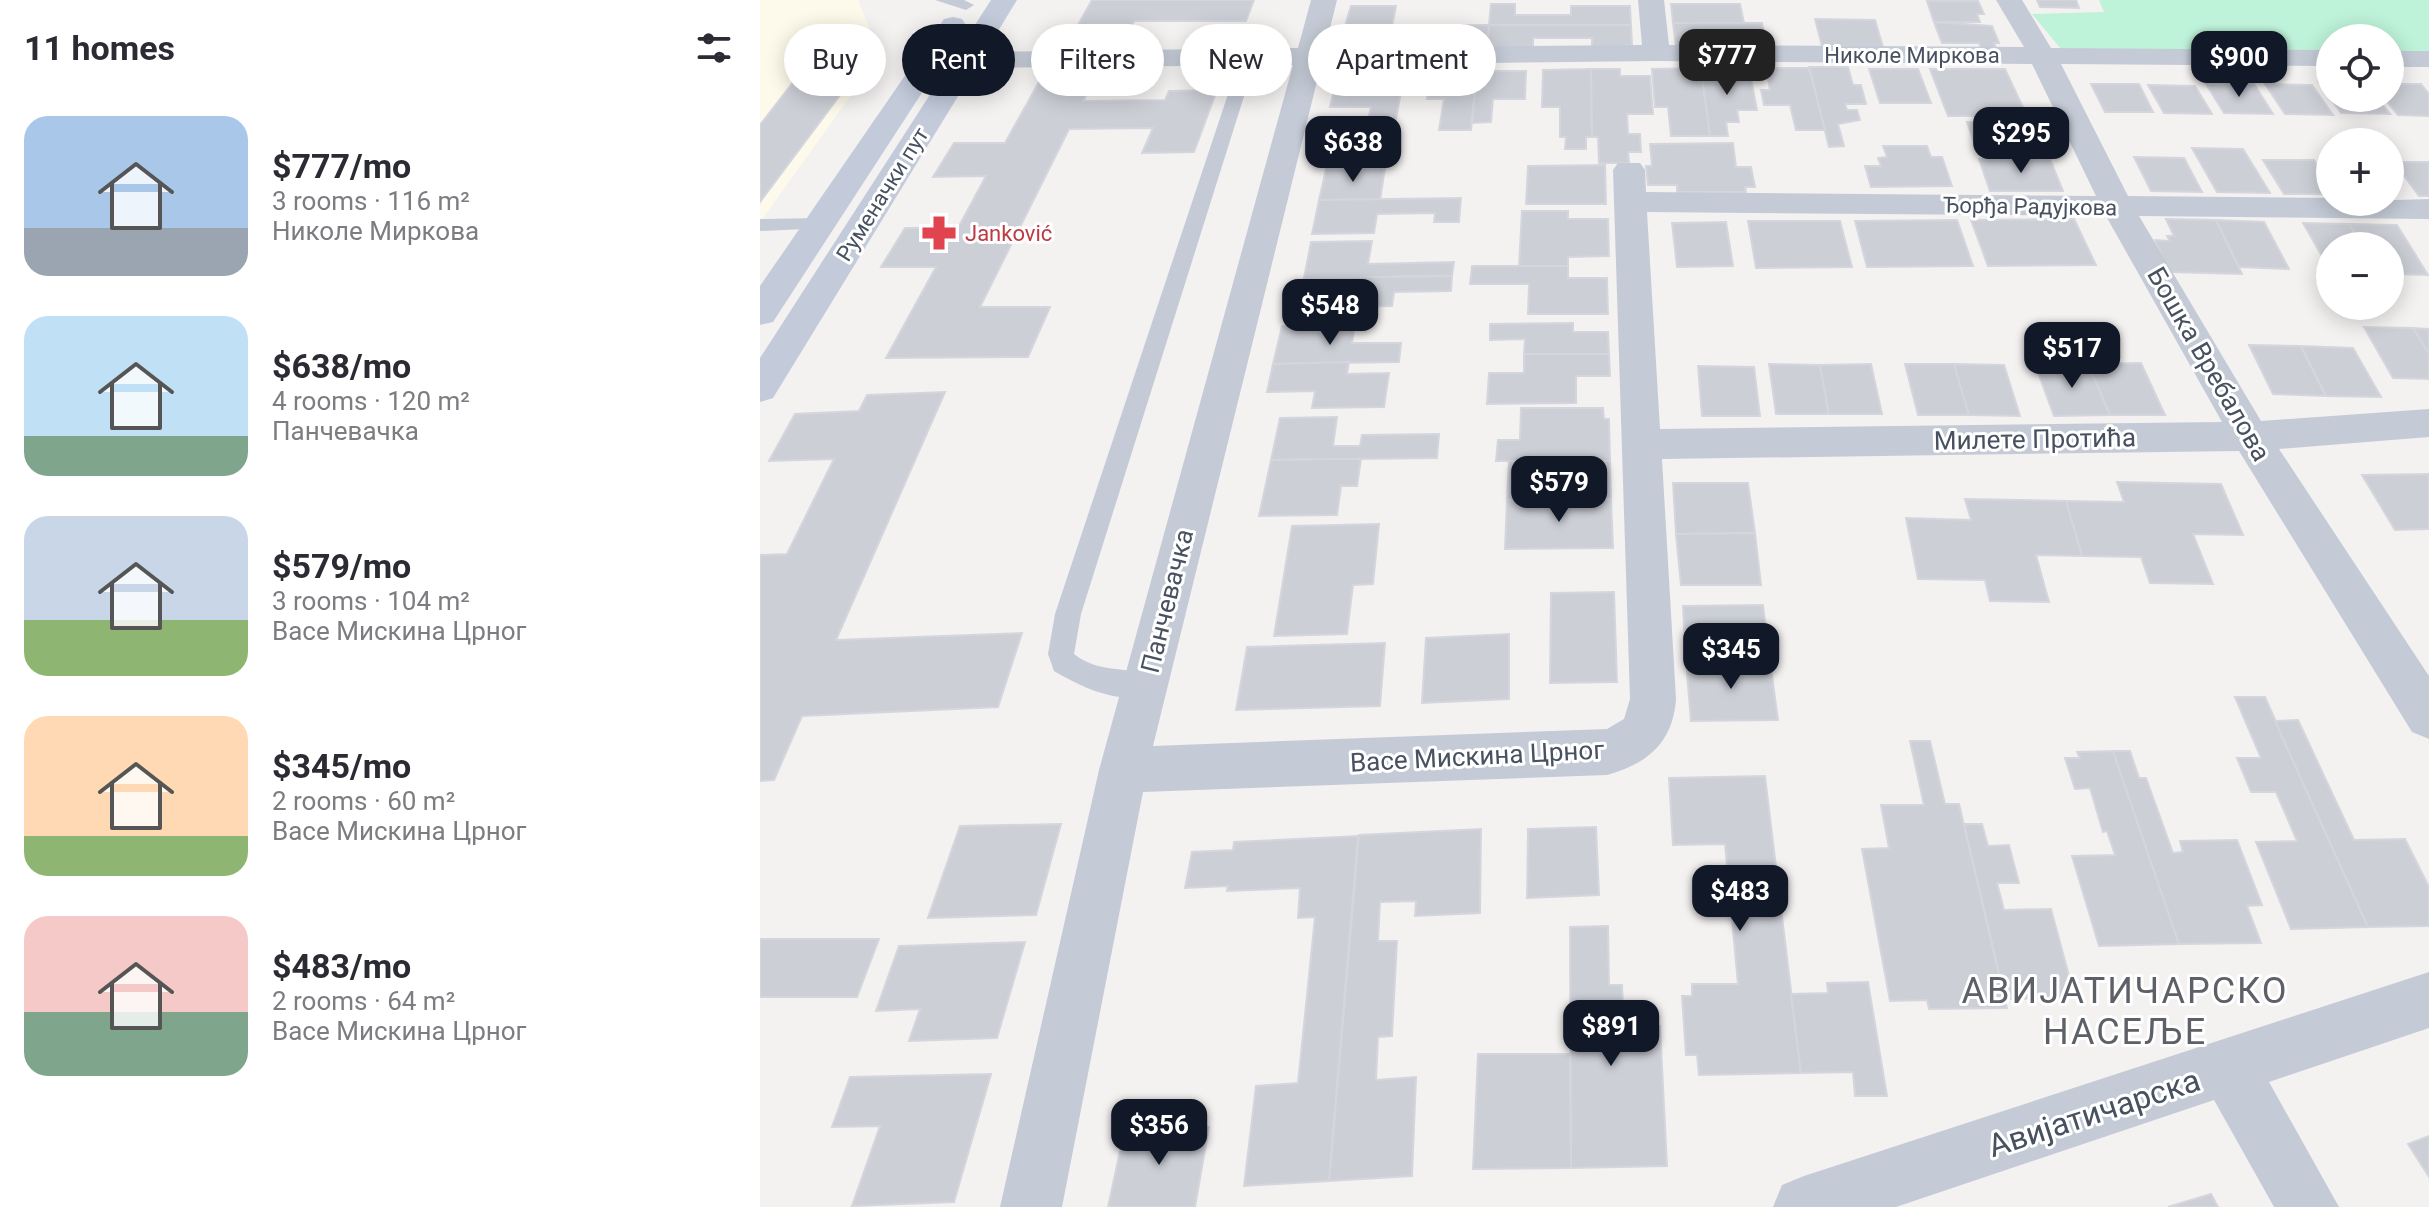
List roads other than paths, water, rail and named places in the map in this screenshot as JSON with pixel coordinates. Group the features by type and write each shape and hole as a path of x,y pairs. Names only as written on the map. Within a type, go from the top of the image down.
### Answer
{"main road":[{"name":"Руменачки пут","path":"988,24 1004,0"},
{"name":"Руменачки пут","path":"760,313 960,2"},
{"name":"Руменачки пут","path":"760,388 942,96"}],"street":[{"name":"Панчевачка","path":"1317,24 1324,0"},
{"path":"1651,0 1656,53"},
{"name":"Бошка Вребалова","path":"2009,0 2042,55 2117,207 2250,436 2429,717"},
{"name":"Николе Миркова","path":"1496,54 2316,58"},
{"name":"Николе Миркова","path":"1292,55 1308,55"},
{"name":"Панчевачка","path":"1031,1207 1123,770 1308,55"},
{"name":"Николе Миркова","path":"1015,59 1180,56"},
{"path":"2404,59 2429,59"},
{"name":"Ђорђа Радујкова","path":"1630,186 2117,207 2429,209"},
{"name":"Васе Мискина Црног","path":"1123,770 1607,752 1625,748 1641,736 1652,717 1630,186"},
{"name":"Милете Протића","path":"1640,444 2250,436 2429,423"},
{"name":"Авијатичарска","path":"1804,1207 2229,1069 2429,1000"},
{"path":"2229,1069 2308,1207"}],"lane":[{"path":"1145,685 1085,677 1064,663 1062,643 1068,614 1236,96"},
{"path":"760,225 820,224"}],"place":[{"name":"Janković","path":"939,233"}],"district":[{"name":"АВИЈАТИЧАРСКО НАСЕЉЕ","path":"2125,1010"}]}
